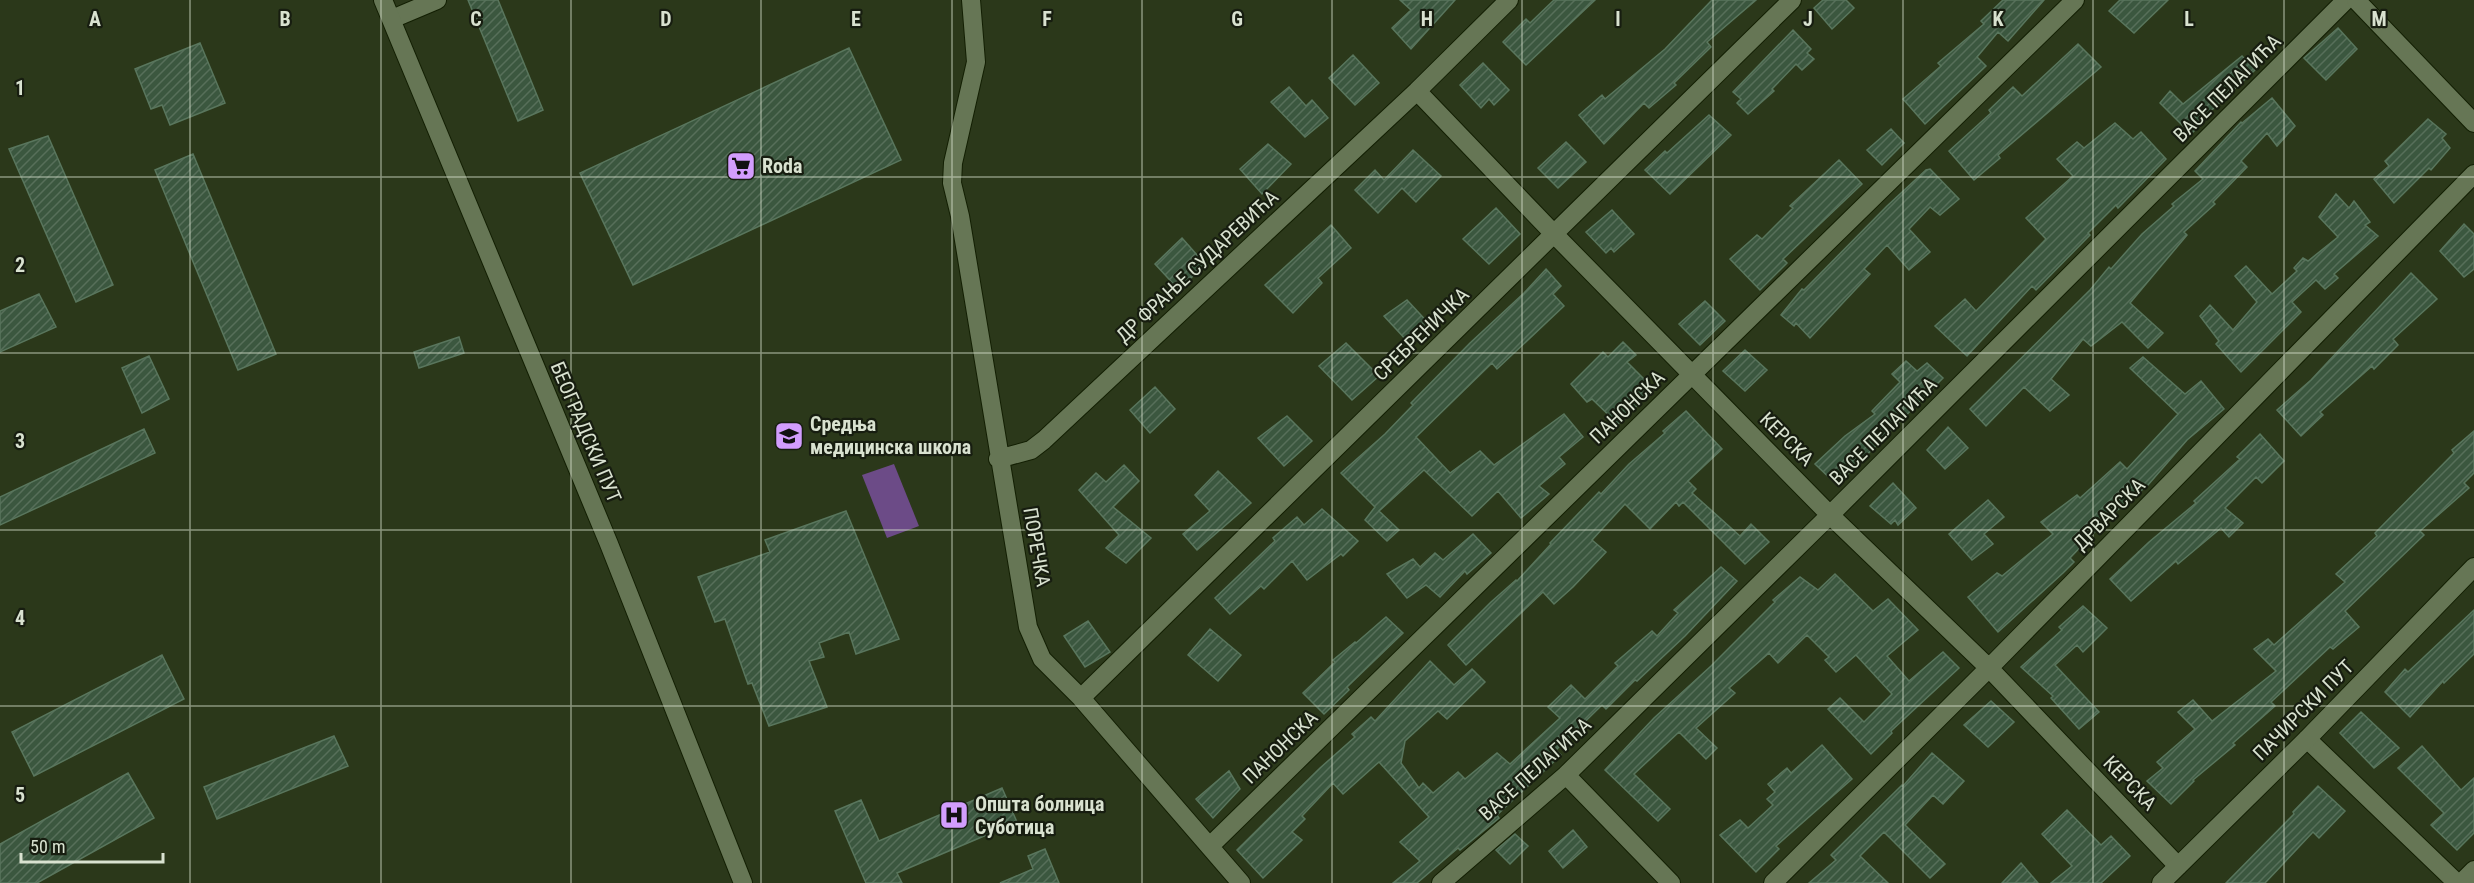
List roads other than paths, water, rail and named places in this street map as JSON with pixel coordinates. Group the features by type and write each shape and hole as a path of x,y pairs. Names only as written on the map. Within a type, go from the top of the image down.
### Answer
{"street":[{"name":"БЕОГРАДСКИ ПУТ","path":"383,0 609,544 743,883"},
{"path":"392,19 437,0"},
{"name":"ПОРЕЧКА","path":"972,0 976,62 953,163 952,183 960,216 998,459 1028,627 1042,659 1081,698 1241,883"},
{"name":"ДР ФРАЊЕ СУДАРЕВИЋА","path":"998,459 1031,450 1044,441 1417,91 1509,0"},
{"name":"СРЕБРЕНИЧКА","path":"1081,698 1792,0"},
{"name":"ПАНОНСКА","path":"1210,846 2075,0"},
{"name":"ВАСЕ ПЕЛАГИЋА","path":"1441,883 1566,774 1830,515 2346,0"},
{"path":"2356,0 2474,123"},
{"name":"КЕРСКА","path":"1417,91 1554,235 1830,515 1989,668 2178,866"},
{"name":"ДРВАРСКА","path":"1773,883 1989,668 2474,174"},
{"name":"ПАЧИРСКИ ПУТ","path":"2161,883 2307,739 2474,567"},
{"path":"2307,739 2459,883 2474,870"},
{"path":"1566,774 1671,883"}],"place":[{"name":"Roda","path":"741,166"},
{"name":"Средња медицинска школа","path":"789,436"},
{"name":"Општа болница Суботица","path":"954,815"}]}
